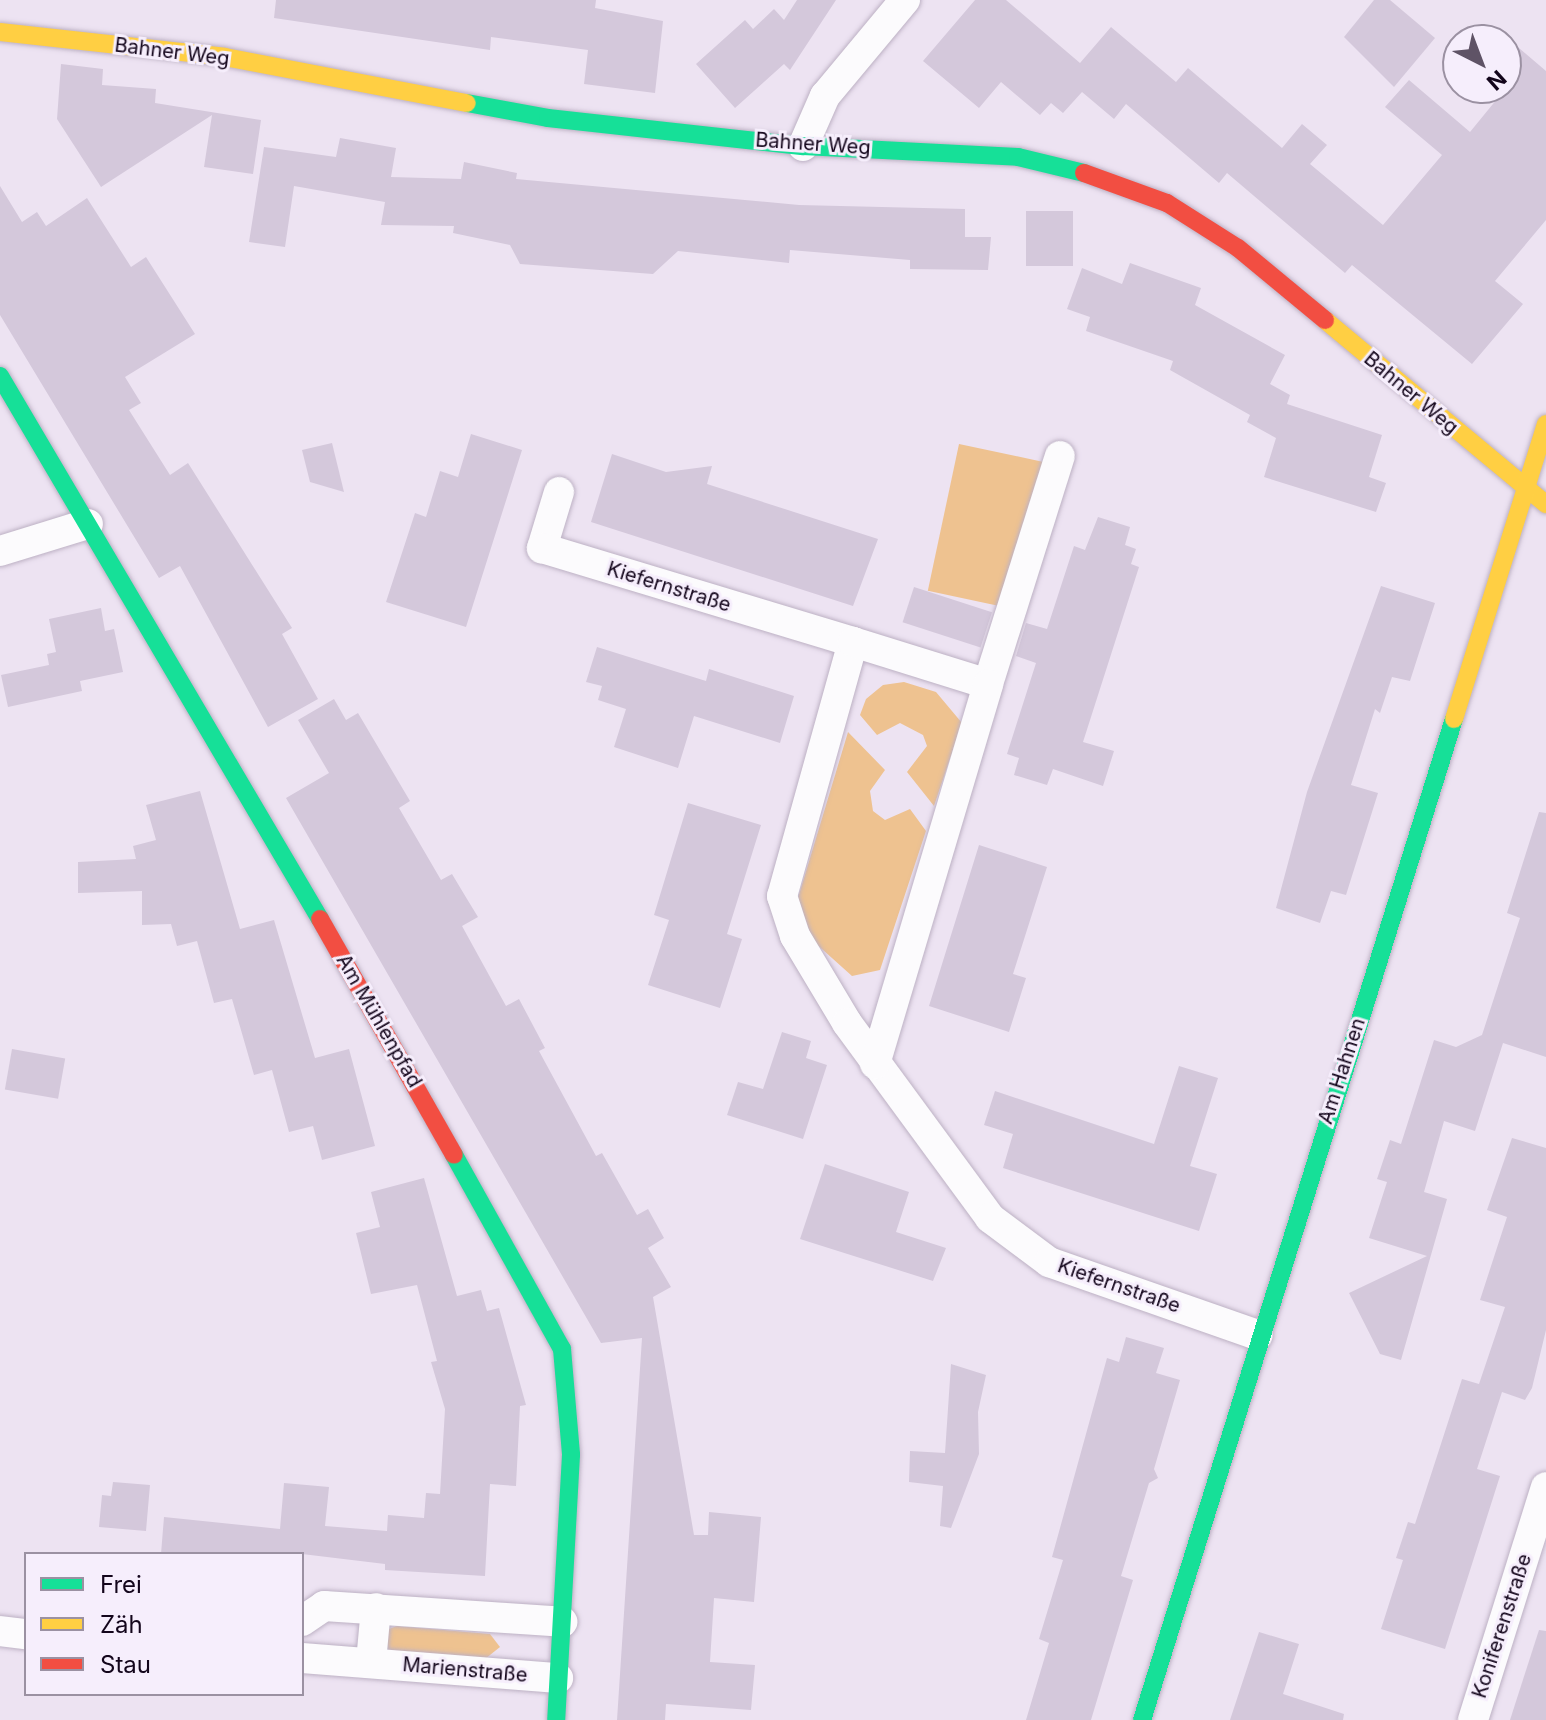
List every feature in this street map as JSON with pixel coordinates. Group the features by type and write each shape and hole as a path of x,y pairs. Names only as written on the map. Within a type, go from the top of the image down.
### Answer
{"street":[{"path":"803,146 825,96 905,0"},
{"name":"Bahner Weg","path":"0,32 225,57 548,118 803,146 1018,157 1101,177 1167,203 1238,248 1546,504"},
{"name":"Am Mühlenpfad","path":"0,376 358,984 562,1349 571,1455 556,1720"},
{"name":"Am Hahnen","path":"1142,1720 1258,1335 1546,424"},
{"path":"875,1064 988,684 1060,456"},
{"name":"Kiefernstraße","path":"559,492 542,548 988,684"},
{"path":"0,551 88,524"},
{"name":"Kiefernstraße","path":"853,642 782,896 795,936 875,1064 990,1218 1049,1262 1258,1335"},
{"name":"Koniferenstraße","path":"1473,1720 1546,1487"},
{"path":"304,1620 324,1606 562,1622"},
{"path":"371,1662 376,1608"},
{"path":"0,1631 24,1634"},
{"name":"Marienstraße","path":"304,1658 558,1678"}],"shaded area":[{"path":"959,444 1048,463 1017,610 928,591"},
{"path":"904,682 936,692 962,723 934,806 907,772 927,746 923,735 900,723 877,735 860,715 866,699 883,685"},
{"path":"848,732 885,770 870,791 873,811 885,820 910,809 926,831 880,970 852,976 813,941 798,898"},
{"path":"397,1626 490,1634 500,1647 485,1659 388,1652 386,1630"}],"building":[{"path":"276,0 596,0 595,8 663,21 655,93 584,84 588,50 491,37 490,50 274,18"},
{"path":"797,0 836,0 790,70 784,64 735,108 696,64 745,20 753,29 774,9 784,20"},
{"path":"975,0 1006,0 1080,63 1111,27 1176,82 1188,68 1282,148 1302,124 1327,145 1310,164 1383,225 1442,155 1385,107 1409,80 1470,132 1493,104 1522,104 1522,51 1546,71 1546,220 1495,281 1523,304 1472,364 1352,265 1345,273 1227,173 1219,183 1126,104 1114,119 1082,92 1063,113 1051,103 1040,115 1001,82 979,108 923,61"},
{"path":"1374,0 1390,0 1435,38 1394,87 1344,37"},
{"path":"61,64 103,69 102,85 156,89 155,103 261,120 253,174 204,167 212,115 101,187 57,119"},
{"path":"340,138 396,148 391,177 461,179 464,162 517,173 516,179 799,205 965,209 965,237 991,237 988,270 910,269 910,260 790,250 789,263 678,251 653,274 520,264 510,245 453,233 454,226 381,225 385,202 294,186 285,247 249,242 264,147 336,157"},
{"path":"0,186 22,222 37,212 46,226 87,198 131,267 146,257 195,334 125,377 141,403 129,410 170,475 188,463 292,628 282,634 318,699 268,727 180,566 159,578 0,315"},
{"path":"1026,211 1073,211 1073,266 1026,266"},
{"path":"1130,263 1201,288 1195,305 1285,355 1270,384 1290,395 1287,404 1382,435 1369,477 1386,483 1376,512 1264,477 1276,438 1247,422 1250,415 1170,370 1173,361 1086,331 1090,317 1067,309 1082,268 1122,284"},
{"path":"471,434 522,450 466,627 386,602 415,513 426,517 440,471 458,477"},
{"path":"332,443 344,492 310,482 302,450"},
{"path":"612,454 666,472 712,466 707,484 878,539 853,606 591,522"},
{"path":"1098,517 1130,527 1125,545 1136,549 1131,564 1139,567 1083,742 1114,751 1103,786 1053,769 1047,785 1014,775 1019,758 1007,754 1036,663 1016,656 1026,623 1047,629 1074,546 1085,550"},
{"path":"1381,586 1435,603 1410,681 1392,677 1380,713 1375,709 1351,785 1378,793 1346,895 1331,891 1320,923 1276,908 1307,792"},
{"path":"914,587 992,612 981,648 903,622"},
{"path":"101,608 105,631 114,629 123,672 80,681 82,691 8,707 1,675 49,665 47,654 56,652 49,619"},
{"path":"597,647 706,681 709,669 794,696 780,743 694,716 678,768 614,747 626,709 598,700 602,686 586,682"},
{"path":"334,699 346,720 358,713 410,801 399,808 441,880 452,874 478,917 462,926 506,1006 519,999 545,1048 539,1051 596,1156 602,1153 637,1215 648,1209 664,1238 648,1248 671,1287 653,1297 694,1535 708,1535 709,1512 761,1517 754,1602 714,1598 710,1662 755,1665 751,1710 666,1704 665,1720 617,1720 642,1338 601,1343 286,798 329,773 298,720"},
{"path":"200,791 240,929 274,920 315,1058 349,1049 375,1146 322,1160 313,1126 289,1132 272,1070 254,1075 232,999 214,1003 197,941 177,946 171,924 142,925 142,891 78,893 78,862 136,859 133,846 156,840 146,805"},
{"path":"688,803 761,825 727,934 742,939 720,1008 648,985 669,920 654,915"},
{"path":"1539,812 1546,813 1546,1057 1503,1043 1475,1131 1444,1121 1424,1192 1447,1199 1401,1360 1380,1354 1349,1293 1427,1256 1369,1238 1387,1182 1377,1179 1390,1140 1401,1144 1434,1040 1456,1047 1482,1035 1520,918 1507,913"},
{"path":"979,845 1047,867 1013,974 1026,978 1009,1032 929,1006"},
{"path":"782,1032 811,1041 806,1058 827,1065 803,1139 727,1115 738,1082 763,1089"},
{"path":"12,1049 65,1058 58,1099 5,1089"},
{"path":"1179,1066 1218,1078 1190,1166 1217,1174 1199,1231 1003,1168 1013,1134 984,1125 995,1091 1154,1144"},
{"path":"1512,1138 1546,1148 1546,1330 1532,1388 1525,1400 1502,1392 1477,1469 1500,1476 1445,1649 1381,1629 1403,1560 1396,1558 1408,1522 1415,1524 1462,1379 1479,1384 1505,1307 1480,1300 1507,1217 1487,1210"},
{"path":"825,1164 909,1192 896,1232 946,1248 933,1281 800,1239"},
{"path":"424,1178 457,1296 481,1290 487,1311 499,1308 526,1405 520,1406 516,1486 490,1484 485,1576 385,1570 385,1564 304,1552 161,1552 164,1517 280,1529 284,1483 329,1487 325,1526 387,1531 388,1515 424,1518 426,1493 440,1494 445,1409 431,1362 437,1361 417,1285 371,1294 356,1233 380,1227 371,1192"},
{"path":"1126,1337 1164,1348 1156,1373 1180,1380 1154,1469 1158,1478 1149,1483 1121,1576 1133,1580 1091,1720 1026,1720 1049,1643 1039,1639 1063,1560 1052,1557 1107,1358 1119,1362"},
{"path":"951,1364 986,1375 978,1412 979,1454 951,1528 940,1526 943,1486 909,1482 910,1451 945,1453"},
{"path":"113,1482 150,1485 146,1531 99,1527 102,1495 111,1496"},
{"path":"1539,1630 1546,1631 1546,1720 1510,1720"},
{"path":"1259,1632 1299,1644 1283,1694 1344,1714 1343,1720 1230,1720"}],"traffic: fast":[{"path":"467,103 548,118 803,146 1018,157 1084,173"},
{"path":"0,376 320,919"},
{"path":"1142,1720 1454,719"},
{"path":"454,1155 562,1349 571,1455 556,1720"}],"traffic: slow":[{"path":"0,32 225,57 467,103"},
{"path":"1325,320 1546,504"},
{"path":"1454,719 1546,424"}],"traffic: jam":[{"path":"1084,173 1167,203 1238,248 1325,320"},
{"path":"320,919 454,1155"}]}
